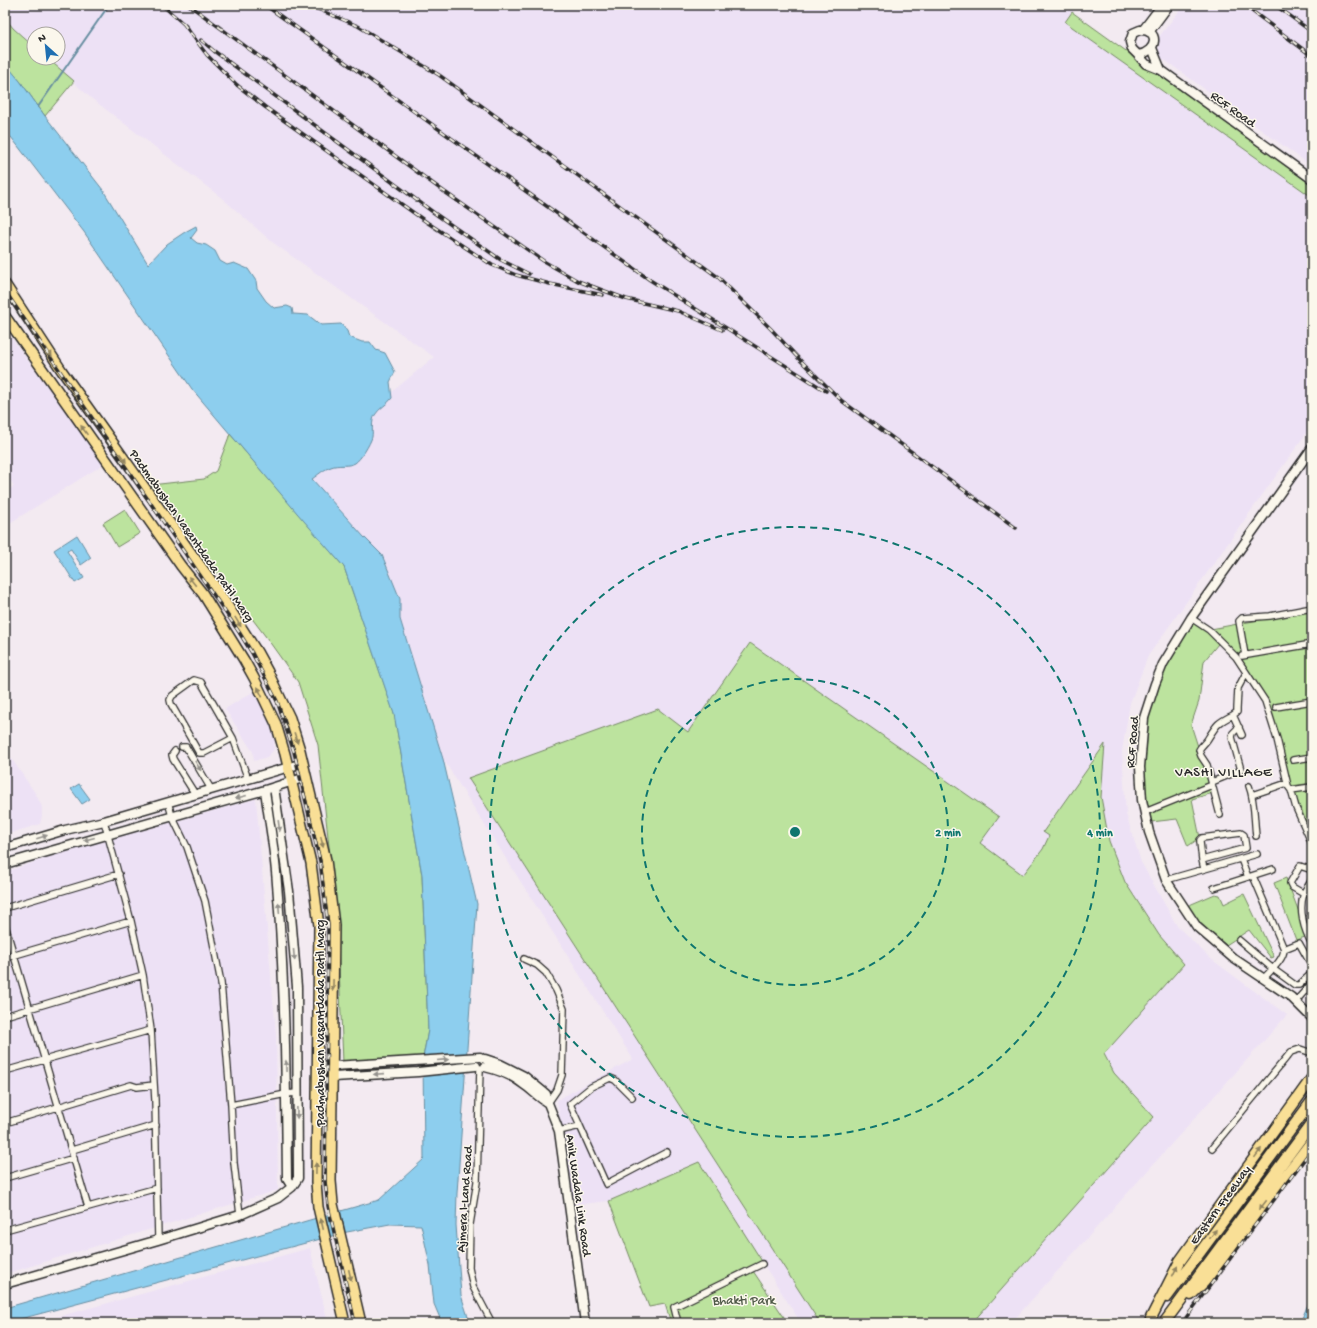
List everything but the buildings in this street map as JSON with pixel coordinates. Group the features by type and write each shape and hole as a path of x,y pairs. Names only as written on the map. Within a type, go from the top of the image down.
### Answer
{"highway":[{"path":"1150,1320 1180,1261 1312,1078"},
{"name":"Eastern Freeway","path":"1150,1320 1312,1101"},
{"name":"Eastern Freeway","path":"1164,1323 1312,1123"},
{"path":"1164,1323 1205,1281 1312,1141"}],"main road":[{"name":"Padmabushan Vasantdada Patil Marg","path":"5,284 62,371 215,586 257,652 290,718 303,763 326,860 334,925 331,1181 333,1204 361,1323"},
{"name":"Padmabushan Vasantdada Patil Marg","path":"5,316 181,566 203,594 240,653 276,724 292,781 311,863 319,926 316,1182 318,1207 346,1323"},
{"path":"17,333 31,324"},
{"path":"27,347 41,339"}],"street":[{"path":"1146,31 1162,5"},
{"path":"1146,31 1169,5"},
{"path":"1136,31 1146,31 1152,34 1154,41 1152,48 1148,52 1138,55 1132,49 1130,39 1136,31"},
{"path":"1152,48 1161,70"},
{"name":"RCF Road","path":"1138,55 1146,64 1161,70 1312,179"},
{"name":"RCF Road","path":"1312,448 1191,618 1163,664 1144,718 1140,767 1142,800 1149,832 1166,880 1200,930 1263,979 1291,996 1295,1002 1312,1018"},
{"path":"1245,655 1240,620 1312,608"},
{"path":"1191,618 1209,630 1236,657 1265,701 1277,739 1287,784 1291,790 1296,808 1312,844"},
{"path":"1236,657 1312,644"},
{"path":"1220,815 1207,765 1199,750 1202,744 1206,742 1212,729 1219,722 1237,712 1238,688 1246,673"},
{"path":"233,738 204,753 199,753 170,704 172,696 194,680 201,682 233,738 248,779"},
{"path":"1276,707 1312,701"},
{"path":"1233,715 1242,735"},
{"path":"1145,812 1241,770 1232,737 1233,733 1239,727"},
{"path":"182,747 186,747 211,789"},
{"path":"175,751 172,755 173,759 195,794"},
{"path":"1293,760 1312,756"},
{"path":"5,848 303,763"},
{"path":"5,864 306,777"},
{"path":"1252,795 1287,784"},
{"path":"1249,786 1252,795 1256,836"},
{"path":"5,1284 240,1215 278,1198 292,1187 298,1178 297,987 287,881 274,787"},
{"path":"1291,790 1312,787"},
{"path":"265,790 277,882 283,987 287,1179 292,1187"},
{"path":"168,802 172,816 187,847 205,901 221,984 231,1105 234,1163 240,1215"},
{"path":"104,820 131,921 151,1030 156,1125 158,1240"},
{"path":"1202,860 1246,848 1244,835 1240,833 1202,838 1200,842 1202,860 1204,869"},
{"path":"1166,880 1257,854"},
{"path":"1242,859 1284,950 1282,956 1263,979"},
{"path":"1304,894 1292,887 1290,883 1300,866 1312,870"},
{"path":"1214,888 1273,869"},
{"path":"5,908 119,874"},
{"path":"1312,879 1304,894 1302,914 1307,935 1312,944"},
{"path":"277,882 287,881"},
{"path":"5,958 131,921"},
{"path":"5,925 46,1059 88,1207"},
{"path":"1239,940 1295,985 1299,985 1312,973"},
{"path":"1284,950 1299,943 1312,966"},
{"path":"524,959 537,965 546,973 556,990 564,1009 562,1075 557,1090 548,1103"},
{"path":"5,1016 142,975"},
{"path":"1295,1002 1312,982"},
{"path":"283,987 297,987"},
{"path":"5,1071 151,1030"},
{"path":"1212,1148 1291,1052 1300,1049 1312,1052"},
{"path":"317,1067 417,1062 469,1057 479,1064"},
{"path":"317,1078 418,1072 479,1064"},
{"name":"Anik Wadala Link Road","path":"479,1064 500,1064 524,1076 546,1094 548,1103 560,1131 585,1323"},
{"name":"Ajmera l-Land Road","path":"479,1064 477,1182 470,1224 469,1268 473,1287 492,1323"},
{"path":"632,1097 615,1080 610,1078 591,1087 570,1104 606,1184 667,1152"},
{"path":"5,1123 131,1085 137,1088 154,1085"},
{"path":"231,1105 297,1093"},
{"path":"72,1150 156,1125"},
{"path":"560,1131 580,1126"},
{"path":"5,1178 74,1158"},
{"path":"5,1230 157,1188"},
{"path":"678,1323 674,1307 762,1264"}],"shaded area":[{"path":"5,5 1077,5 1066,22 1312,196 1312,425 1148,656 1130,703 1122,751 1126,814 1141,862 1177,926 1211,959 1287,1015 1011,1323 801,1323 699,1163 609,1201 573,1205 557,1100 633,1059 443,759 400,619 400,599 382,555 305,471 369,411 434,357 272,242 223,199 91,98 56,66 66,66 66,26 26,26 26,40 5,18"},
{"path":"1184,5 1296,5 1312,17 1312,163 1310,165 1159,56 1158,38"},
{"path":"5,329 104,464 5,526 5,493 14,486 5,471"},
{"path":"256,690 275,734 274,749 271,753 267,757 254,761 253,752 225,709"},
{"path":"5,749 37,796 42,807 42,816 40,824 5,835"},
{"path":"256,799 276,1035 278,1190 5,1274 5,872 59,854"},
{"path":"310,1248 328,1323 35,1323"}],"green space":[{"path":"1072,12 1312,185 1312,197 1065,22"},
{"path":"5,18 26,40 26,66 56,66 74,81 45,116 20,81 5,65"},
{"path":"230,434 344,567 394,713 422,875 428,1030 423,1058 343,1062 337,920 318,745 298,682 266,637 151,485 204,479 216,471"},
{"path":"125,509 140,533 117,547 103,523"},
{"path":"1312,610 1312,783 1292,786 1312,792 1312,834 1290,785 1265,701 1211,629"},
{"path":"1192,622 1208,632 1218,644 1204,661 1199,701 1191,725 1213,793 1192,799 1200,838 1188,846 1177,819 1151,822 1146,803 1144,773 1149,717 1164,671"},
{"path":"750,643 999,817 980,843 1023,875 1043,849 1049,836 1043,832 1105,744 1101,797 1109,841 1125,882 1159,935 1184,964 1104,1054 1114,1073 1154,1117 972,1323 820,1323 468,778 658,709 688,732"},
{"path":"1286,878 1308,936 1296,940 1274,883"},
{"path":"1215,894 1220,895 1224,904 1244,894 1274,957 1271,958 1249,930 1226,945 1201,924 1187,906"},
{"name":"Bhakti Park","path":"699,1162 765,1266 753,1271 788,1323 671,1323 665,1304 649,1307 609,1201"}],"water":[{"path":"5,63 103,190 148,264 167,244 196,226 197,230 191,238 197,243 206,245 215,251 220,261 227,265 234,263 248,269 256,281 257,288 266,301 274,308 287,306 292,308 293,314 308,315 321,325 341,324 347,331 349,337 362,342 370,342 376,350 385,353 395,372 390,382 392,398 375,415 372,437 360,458 352,464 328,468 312,479 382,555 400,599 400,619 443,759 477,904 456,1225 461,1295 470,1323 442,1323 434,1304 430,1265 421,1225 390,1224 347,1232 5,1323 5,1308 379,1200 424,1159 423,1058 428,1030 422,875 394,714 344,567 192,389 84,232 11,137 5,134"},
{"path":"77,535 91,558 81,565 71,549 67,551 84,578 75,583 54,550"},
{"path":"79,784 90,799 82,804 71,789"},
{"path":"1312,1295 1312,1323 1300,1323"}],"waterway":[{"path":"38,107 109,5"}],"railway":[{"path":"162,5 186,26"},
{"path":"189,5 439,188 545,262 578,281 626,299 678,311 722,330"},
{"path":"265,5 650,280 826,391"},
{"path":"308,5 358,26 439,75 718,277 842,401 1016,528"},
{"path":"1244,5 1312,56"},
{"path":"1275,5 1312,32"},
{"path":"183,23 207,55 237,85 265,107 428,223 492,265 516,275 603,295"},
{"path":"201,40 437,215 501,260 529,274"},
{"path":"5,291 239,632 252,653 277,701 294,752 320,861 328,925 325,1182 328,1206 355,1323"},
{"path":"1182,1323 1312,1149"}],"district":[{"name":"VASHI VILLAGE","path":"1224,771"}]}
